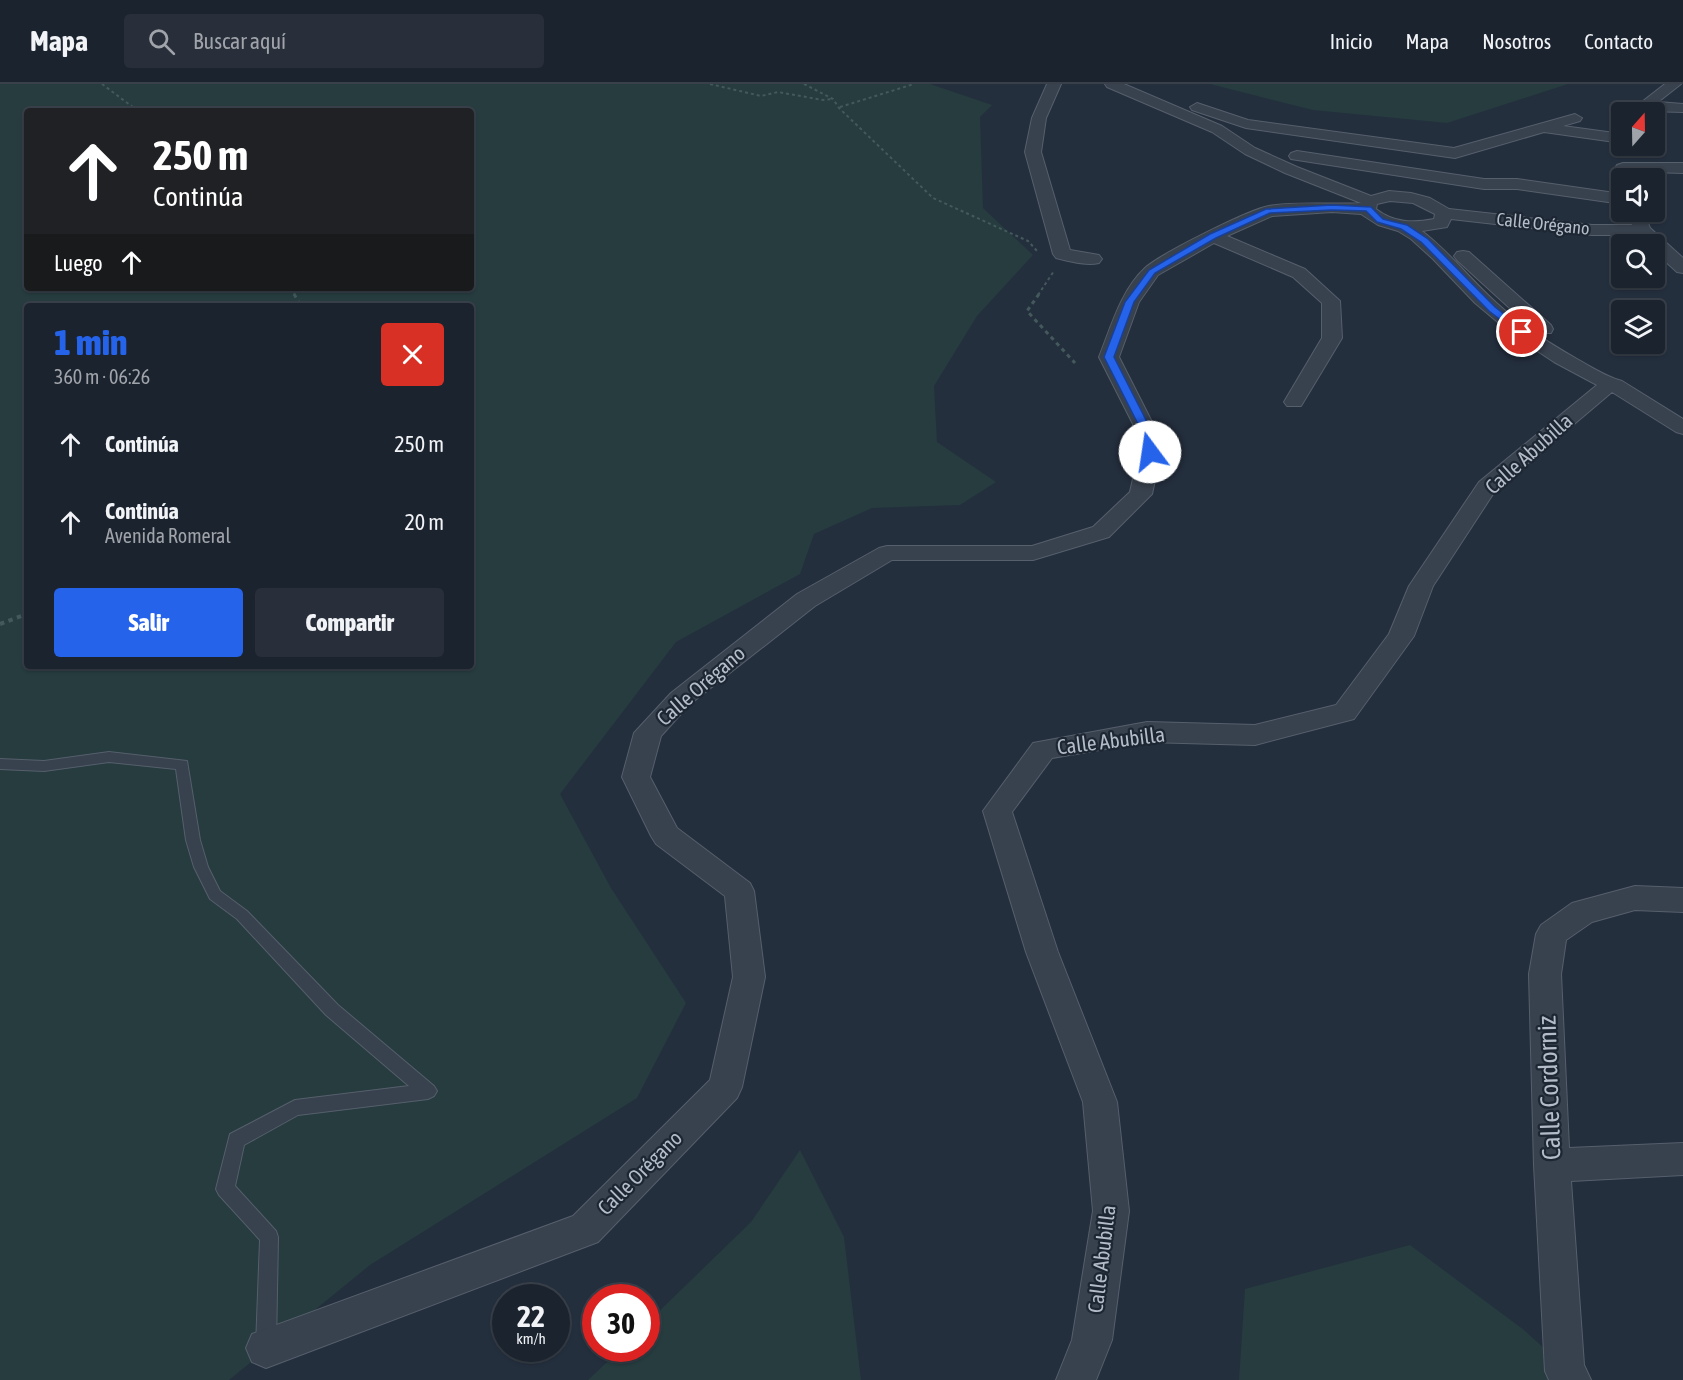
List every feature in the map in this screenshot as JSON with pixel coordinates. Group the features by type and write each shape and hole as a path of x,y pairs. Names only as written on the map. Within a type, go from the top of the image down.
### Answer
{"street":[{"path":"1054,84 1039,118 1033,152 1062,254 1094,259"},
{"path":"1112,84 1217,129 1250,151 1369,205 1380,220 1404,227 1425,240 1492,309 1553,355 1683,408"},
{"path":"1650,102 1674,84"},
{"path":"1197,108 1246,124 1455,153 1575,118"},
{"path":"1665,108 1683,108"},
{"path":"1540,128 1611,138"},
{"path":"1297,156 1484,183 1517,184 1611,197"},
{"path":"1665,170 1683,168"},
{"name":"Calle Orégano","path":"266,1348 585,1229 725,1087 748,977 739,891 666,836 636,777 648,733 680,699 806,600 887,553 1033,553 1101,532 1141,494 1150,452 1143,424 1109,357 1130,302 1152,272 1213,236 1269,211 1369,205 1389,196 1415,198 1436,207 1439,220"},
{"path":"1404,227 1439,220 1449,244 1546,330 1579,351 1683,428"},
{"name":"Calle Orégano","path":"1439,220 1592,230 1642,230"},
{"name":"Calle Orégano","path":"1439,220 1611,244"},
{"path":"1639,222 1645,234"},
{"path":"1213,236 1299,273 1331,301 1332,338 1294,402"},
{"path":"1665,255 1683,268"},
{"name":"Calle Abubilla","path":"1076,1380 1092,1340 1111,1211 1100,1102 1042,952 997,811 1043,750 1148,732 1255,735 1345,712 1401,636 1421,586 1487,487 1617,380"},
{"name":"Calle Cordorniz","path":"1571,1380 1565,1371 1552,1165 1545,974 1552,934 1583,912 1635,898 1683,900"},
{"path":"1552,1165 1683,1159"}],"lane":[{"path":"0,764 44,766 109,757 182,765 193,840 201,867 215,895 242,915 332,1010 428,1091 295,1108 236,1140 225,1189 269,1237 266,1348"}],"path":[{"path":"102,84 134,108"},
{"path":"710,84 761,96 777,92 823,100 833,99"},
{"path":"804,84 833,99 839,108 933,198 1028,241 1041,255"},
{"path":"839,108 914,84"},
{"path":"1054,270 1027,311 1075,363"},
{"path":"0,624 24,615"}],"green space":[{"path":"0,84 930,84 992,105 980,117 983,208 1033,255 977,316 934,386 937,442 996,482 960,505 872,508 814,534 800,574 676,642 560,794 611,888 686,1003 637,1098 370,1265 229,1380 0,1380"},
{"path":"1210,84 1568,84 1447,123 1313,110"},
{"path":"800,1150 844,1237 861,1380 588,1380 607,1362 660,1362 660,1310 751,1222"},
{"path":"1410,1245 1524,1330 1579,1380 1239,1380 1245,1289"}],"route":[{"path":"1150,452 1143,424 1109,357 1130,302 1152,272 1213,236 1269,211 1332,207 1368,209 1374,217 1404,227 1425,240 1492,309 1522,332"}]}
